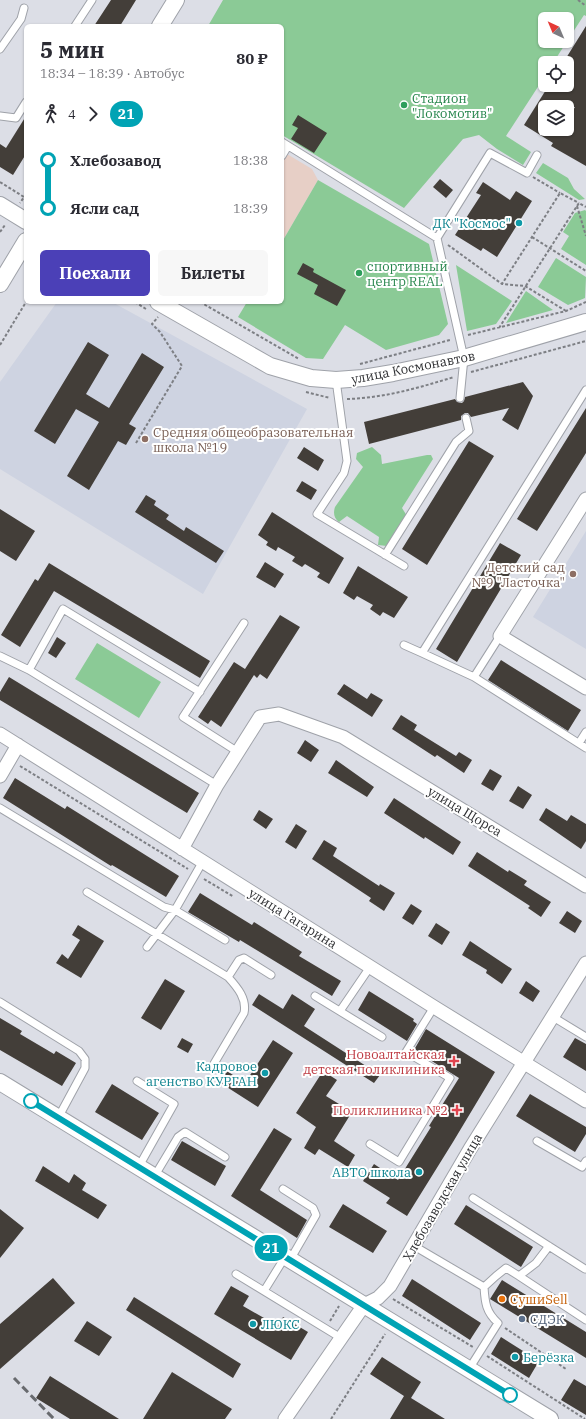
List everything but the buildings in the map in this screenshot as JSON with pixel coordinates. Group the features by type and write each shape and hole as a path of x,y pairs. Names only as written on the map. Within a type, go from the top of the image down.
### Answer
{"street":[{"path":"161,24 176,0"},
{"path":"0,205 24,220"},
{"path":"0,284 24,244"},
{"name":"улица Космонавтов","path":"161,304 270,366 311,378 336,380 363,378 393,373 464,358 586,322"},
{"path":"586,499 500,636 586,688"},
{"name":"улица Щорса","path":"182,849 218,785 260,717 279,714 343,737 586,886"},
{"name":"улица Гагарина","path":"0,734 523,1063 586,1101"},
{"path":"0,776 18,745"},
{"name":"Хлебозаводская улица","path":"285,1419 364,1305 378,1298 390,1286 470,1149 586,963"},
{"path":"0,1082 154,1178 288,1258 550,1419"}],"lane":[{"path":"76,24 92,0"},
{"path":"0,49 21,19 24,8"},
{"path":"0,116 16,118 24,105"},
{"path":"285,144 437,238"},
{"path":"460,398 464,358 437,238 490,153 527,173 537,155"},
{"path":"336,380 347,462 344,473 317,514 404,566"},
{"path":"422,652 586,390"},
{"path":"385,555 456,442 469,431 466,418"},
{"path":"29,670 63,609 200,692"},
{"path":"238,752 183,718 244,623"},
{"path":"474,677 500,636"},
{"path":"404,645 474,677 586,748"},
{"path":"1,659 29,670 218,785"},
{"path":"579,743 586,732"},
{"path":"0,808 164,907 175,910 225,940"},
{"path":"147,947 175,910 204,861"},
{"path":"87,892 228,977 240,990 246,1006 244,1014 212,1067"},
{"path":"228,977 239,960 244,958 271,975"},
{"path":"340,1011 370,967"},
{"path":"315,996 382,1037"},
{"path":"0,1002 79,1051 84,1059 86,1068 58,1118"},
{"path":"370,1144 399,1162 450,1078 406,1052 434,1007"},
{"path":"553,1017 586,1037"},
{"path":"137,1081 174,1104 138,1168"},
{"path":"154,1178 178,1137 185,1132 224,1156"},
{"path":"537,1141 582,1167 586,1161"},
{"path":"264,1291 316,1215 313,1208 283,1189"},
{"path":"473,1198 585,1268"},
{"path":"414,1246 484,1287"},
{"path":"519,1276 536,1263 550,1246"},
{"path":"484,1287 506,1268 586,1320"},
{"path":"236,1274 341,1338"},
{"path":"469,1369 498,1323 490,1316 485,1302 484,1287"}],"path":[{"path":"578,0 586,6"},
{"path":"527,173 578,204 586,206"},
{"path":"502,284 560,193"},
{"path":"578,204 586,236"},
{"path":"498,329 578,204"},
{"path":"532,237 586,271"},
{"path":"437,238 502,284 525,286 566,311"},
{"path":"358,364 566,311 586,302"},
{"path":"0,345 25,304"},
{"path":"136,443 182,366 160,332 152,324 161,304"},
{"path":"203,304 302,361"},
{"path":"331,1419 392,1322 396,1301"},
{"path":"498,1323 566,1368"}],"shaded area":[{"path":"284,152 312,169 318,180 284,239"},
{"name":"Средняя общеобразовательная школа №19","path":"56,304 116,304 307,409 203,594 0,469 0,382"},
{"name":"Детский сад №9 \"Ласточка\"","path":"586,531 586,649 533,617"}],"green space":[{"name":"Стадион \"Локомотив\"","path":"223,0 586,0 586,16 584,15 574,30 574,12 538,12 538,48 563,48 558,56 538,56 538,87 506,136 531,152 523,165 497,149 479,135 463,139 404,208 284,136 284,24 209,24"},
{"path":"543,163 568,178 574,189 585,199 579,200 536,173"},
{"name":"спортивный центр REAL","path":"318,180 429,244 448,324 439,335 386,350 345,325 323,359 306,358 238,317 246,304 284,304 284,239"},
{"path":"585,210 586,265 561,249 569,236 563,232 575,213"},
{"path":"556,258 586,277 585,298 568,305 538,287"},
{"path":"456,265 512,301 496,324 467,331"},
{"path":"526,291 553,310 506,323"},
{"path":"372,447 381,455 382,464 427,455 431,455 433,459 402,508 407,516 387,546 378,545 379,537 347,516 339,522 334,513 335,507 363,467 356,459 357,453"},
{"path":"97,643 161,682 139,718 75,679"}],"railway":[{"path":"14,1378 54,1419"}],"bus line":[{"name":"21","path":"31,1101 510,1395"}],"place":[{"name":"Стадион \"Локомотив\"","path":"404,105"},
{"name":"ДК \"Космос\"","path":"519,223"},
{"name":"спортивный центр REAL","path":"359,273"},
{"name":"Средняя общеобразовательная школа №19","path":"145,439"},
{"name":"Детский сад №9 \"Ласточка\"","path":"573,574"},
{"name":"Новоалтайская детская поликлиника","path":"454,1061"},
{"name":"Кадровое агенство КУРГАН","path":"265,1073"},
{"name":"Поликлиника №2","path":"457,1110"},
{"name":"АВТО школа","path":"419,1172"},
{"name":"СушиSell","path":"502,1299"},
{"name":"СДЭК","path":"522,1319"},
{"name":"ЛЮКС","path":"253,1324"},
{"name":"Берёзка","path":"515,1357"}]}
